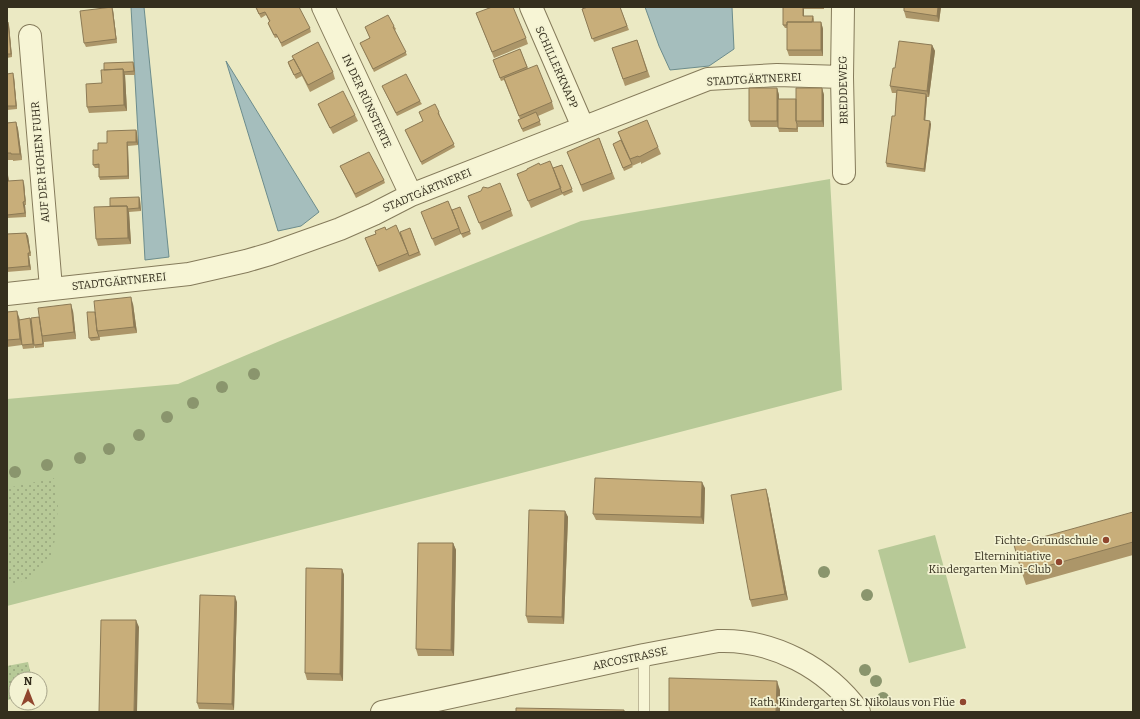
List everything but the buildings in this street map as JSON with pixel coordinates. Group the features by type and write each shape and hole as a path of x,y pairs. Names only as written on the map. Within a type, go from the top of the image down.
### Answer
{"street":[{"name":"IN DER RÜNSTERTE","path":"323,7 411,195"},
{"name":"SCHILLERKNAPP","path":"531,7 583,127"},
{"name":"BREDDEWEG","path":"843,7 842,77 844,173"},
{"name":"AUF DER HOHEN FUHR","path":"30,36 51,288"},
{"name":"STADTGÄRTNEREI","path":"7,294 189,274 270,254 340,229 411,195 708,79 777,76 842,77"},
{"name":"ARCOSTRASSE","path":"382,712 644,654 728,640 754,643 783,652 814,668 842,691 859,712"}],"lane":[{"path":"644,654 644,712"}],"green space":[{"path":"830,179 842,390 7,606 7,399 178,384 280,341 581,221"},
{"path":"54,478 58,505 56,536 50,559 26,580 7,585 7,488"},
{"path":"935,535 966,648 909,663 878,550"},
{"path":"28,662 30,671 8,671 7,700 7,666"}],"water":[{"path":"131,7 144,7 169,257 145,260"},
{"path":"645,7 732,7 734,49 709,66 670,70 659,46"},
{"path":"226,61 319,212 301,226 278,231"}],"place":[{"name":"Fichte-Grundschule","path":"1106,540"},
{"name":"Elterninitiative Kindergarten Mini-Club","path":"1059,562"},
{"name":"Kath. Kindergarten St. Nikolaus von Flüe","path":"963,702"}]}
